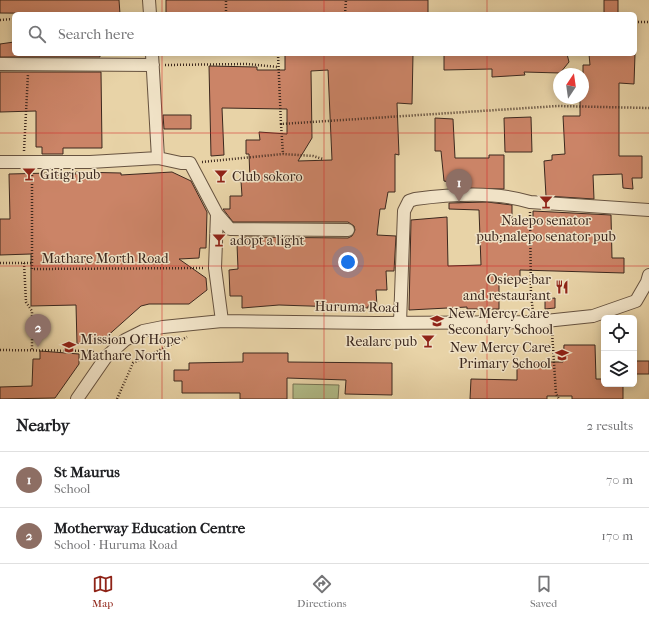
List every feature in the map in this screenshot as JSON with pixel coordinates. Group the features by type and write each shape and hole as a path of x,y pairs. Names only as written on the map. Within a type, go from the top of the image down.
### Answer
{"street":[{"path":"149,0 150,12"},
{"path":"0,64 152,60 158,158"},
{"path":"0,162 90,162 158,158 182,164 190,163 217,214 226,226 237,229 348,230"},
{"path":"400,323 404,211 409,201 433,196 487,195 513,197 530,202 649,210"},
{"path":"217,214 215,268 222,321"},
{"name":"Huruma Road","path":"77,399 106,357 125,340 143,331 163,327 222,321 400,323 536,322 593,316 636,301 647,282 649,275"}],"path":[{"path":"226,0 226,12"},
{"path":"345,12 346,0"},
{"path":"0,20 12,19"},
{"path":"637,22 649,22"},
{"path":"278,56 280,124 283,154"},
{"path":"152,60 247,64 278,67"},
{"name":"Mathare Morth Road","path":"28,64 28,161 32,269 215,268"},
{"path":"280,124 558,106 649,108"},
{"path":"190,163 283,154 313,156 323,159"},
{"path":"530,202 531,296 536,322"},
{"path":"0,263 32,263"},
{"path":"24,263 26,302 32,311 32,350"},
{"path":"549,320 551,326 556,394 559,399"},
{"path":"117,399 133,364 194,334"},
{"path":"0,350 94,350 106,357"}],"green space":[{"path":"293,384 339,385 338,399 293,399"}],"building":[{"path":"0,0 119,0 120,12 12,12 0,13"},
{"path":"166,0 428,0 428,12 166,12"},
{"path":"604,0 618,0 618,12 604,12"},
{"path":"12,42 12,56 100,57 0,57 0,44"},
{"path":"285,56 413,56 412,104 397,103 399,155 395,154 395,192 388,192 385,209 380,209 377,235 396,236 394,271 386,271 387,290 376,290 377,306 368,306 368,308 279,305 242,308 242,296 230,296 229,270 238,269 237,244 241,243 240,237 348,238 352,236 355,230 354,226 348,222 233,222 223,209 230,209 230,196 242,196 241,181 250,180 249,154 246,154 246,140 260,140 259,132 287,134 287,109 222,108 224,155 211,156 209,66 257,67 257,70 285,70","holes":["328,70 332,160 298,161 312,138 311,71"]},
{"path":"444,56 568,56 569,62 564,68 553,68 553,73 524,72 525,75 492,77 492,69 444,70"},
{"path":"589,56 635,56 634,84 619,83 619,156 642,156 642,178 632,178 633,189 623,188 622,174 593,175 594,199 546,196 544,161 552,160 552,155 565,154 563,116 580,116 580,104 589,104 589,68 583,68 583,65 590,65"},
{"path":"0,72 101,72 102,148 63,148 63,154 42,154 42,147 36,147 36,111 0,112"},
{"path":"163,115 191,115 191,129 164,129"},
{"path":"531,117 532,152 505,152 504,118"},
{"path":"435,118 453,119 455,158 489,158 489,155 504,155 504,189 450,188 450,182 444,181 441,151 435,151"},
{"path":"76,172 121,173 121,175 172,172 191,181 207,212 206,248 200,248 199,258 179,259 206,278 207,290 189,304 149,304 141,306 104,339 104,344 77,344 76,305 31,306 31,254 0,255 0,219 10,219 9,174 51,173 51,175 76,174"},
{"path":"487,202 512,205 512,220 533,220 533,211 611,215 612,258 624,258 624,273 520,270 520,283 499,282 499,309 467,309 467,307 409,310 411,220 447,217 448,266 481,265 479,210 449,209 449,203"},
{"path":"555,298 555,308 545,309 545,299"},
{"path":"564,345 595,345 596,379 601,379 601,387 623,387 623,399 572,399 572,396 547,396 547,399 470,399 471,379 517,380 517,368 523,368 523,362 563,362"},
{"path":"40,351 79,354 79,364 55,398 0,399 0,387 32,386 33,359 40,359"},
{"path":"243,353 288,353 288,362 392,363 392,395 345,394 346,380 287,378 287,399 240,399 240,393 182,393 182,381 174,381 174,370 189,370 189,363 243,362"},
{"path":"637,361 649,361 649,374 637,374"}],"place":[{"name":"Gitigi pub","path":"29,174"},
{"name":"Club sokoro","path":"221,176"},
{"name":"St Maurus","path":"459,202"},
{"name":"Nalepo senator pub;nalepo senator pub","path":"546,202"},
{"name":"adopt a light","path":"219,240"},
{"name":"Osiepe bar and restaurant","path":"562,287"},
{"name":"New Mercy Care Secondary School","path":"437,321"},
{"name":"Realarc pub","path":"428,341"},
{"name":"Motherway Education Centre","path":"38,347"},
{"name":"Mission Of Hope Mathare North","path":"69,347"},
{"name":"New Mercy Care Primary School","path":"562,355"}]}
